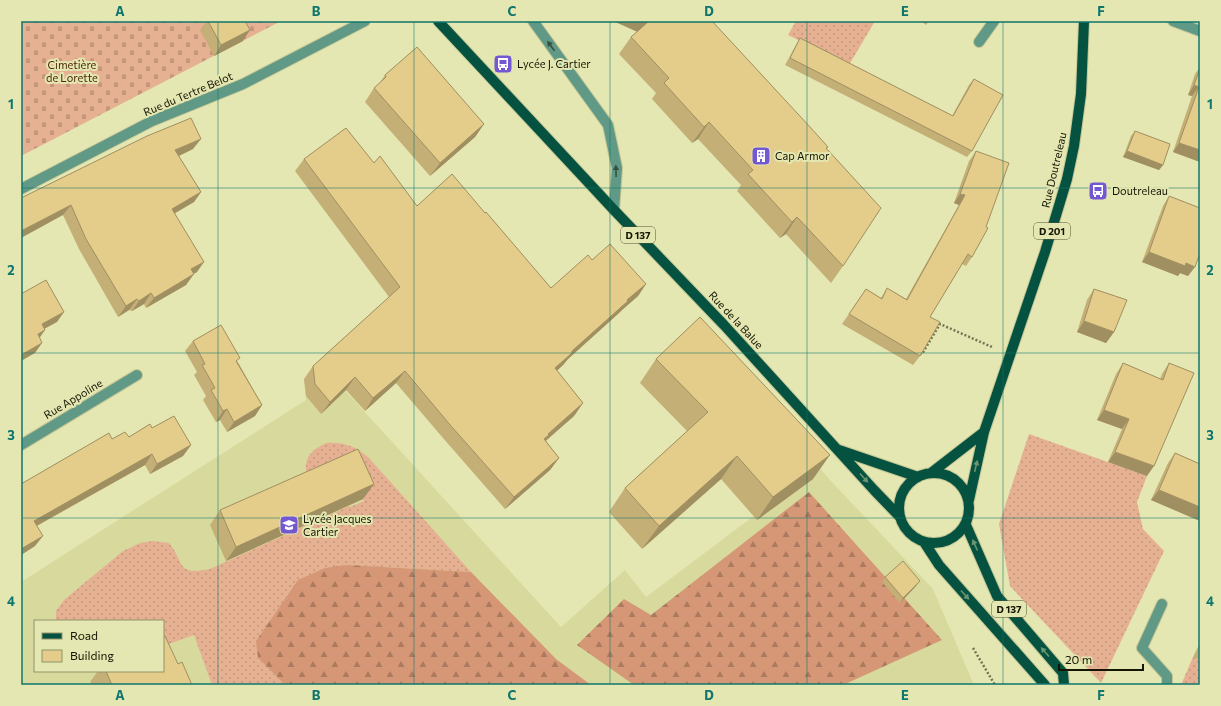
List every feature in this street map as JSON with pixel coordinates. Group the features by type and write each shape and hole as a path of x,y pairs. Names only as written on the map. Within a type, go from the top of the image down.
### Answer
{"main road":[{"name":"Rue de la Balue","path":"438,21 614,210 724,325 900,517"},
{"name":"Rue Doutreleau","path":"969,500 984,432 1045,252 1067,179 1074,146 1081,94 1084,21"},
{"path":"931,474 984,432"},
{"name":"Rue de la Balue","path":"838,450 918,477"},
{"path":"931,474 943,474 955,480 964,489 969,500 969,513 966,525 958,534 948,541 936,543 924,542 913,536 905,528 900,517 899,505 902,494 909,484 918,477 931,474"},
{"name":"D 137","path":"966,525 997,596 1063,672 1064,685"},
{"name":"D 137","path":"924,542 939,565 1045,685"}],"street":[{"name":"Rue du Tertre Belot","path":"21,189 152,121 243,84 365,21"},
{"path":"533,21 608,125 617,168 614,210"},
{"path":"979,42 994,21"},
{"path":"1173,21 1200,31"},
{"name":"Rue Appoline","path":"21,444 137,374"},
{"path":"1162,604 1142,648 1167,676 1167,685"}],"path":[{"path":"920,353 922,354 940,324 1010,355"},
{"path":"973,648 995,685"}],"shaded area":[{"name":"Lycée Jacques Cartier","path":"321,364 561,627 625,570 646,597 819,467 933,589 974,685 21,685 21,582 306,400 304,379"}],"green space":[{"name":"Cimetière de Lorette","path":"21,21 281,21 21,156"},
{"path":"796,21 875,21 849,65 788,35"},
{"path":"1029,434 1147,476 1137,502 1143,529 1164,551 1101,683 1010,586 999,524"},
{"path":"326,443 344,444 359,450 369,458 471,572 348,565 258,658 285,685 212,685 194,635 164,646 164,620 56,620 56,611 64,600 123,551 140,543 153,541 169,543 182,566 186,569 191,571 199,571 210,569 349,506 350,507 364,501 348,464 307,482 306,463 310,454"},
{"path":"809,492 942,640 843,685 634,685 577,645 624,599 651,615"},
{"path":"348,565 471,572 556,659 591,685 285,685 258,658 256,641 298,580 325,568"},
{"path":"1193,657 1200,660 1200,685 1181,685"}],"building":[{"path":"208,21 245,21 250,30 221,45"},
{"name":"Cap Armor","path":"649,21 712,21 810,127 828,147 826,148 881,208 843,266 797,217 792,222 748,174 753,170 709,122 704,127 664,83 669,78 631,37"},
{"path":"800,38 953,116 974,79 1003,95 972,151 790,58"},
{"path":"417,47 484,124 440,163 374,88 386,77 385,75"},
{"path":"1200,69 1200,150 1179,143 1199,87 1194,85"},
{"path":"191,118 201,139 175,150 201,192 172,209 204,262 191,269 194,274 154,298 151,293 139,301 137,299 126,306 86,239 71,205 21,231 21,198 147,136"},
{"path":"346,128 374,163 380,156 417,206 452,174 551,288 588,255 592,260 610,244 646,284 555,368 583,403 544,439 559,458 514,497 405,371 373,398 355,377 330,402 315,384 313,366 400,287 304,159"},
{"path":"1135,131 1170,144 1163,165 1127,151"},
{"path":"976,151 1009,163 986,227 988,228 972,257 968,254 930,317 940,322 920,356 849,314 866,289 882,299 887,288 907,300 965,195 960,194"},
{"path":"1169,196 1200,208 1200,253 1195,267 1186,263 1185,266 1149,252"},
{"path":"46,280 64,312 42,324 45,330 38,334 42,343 21,355 21,294"},
{"path":"1094,289 1127,300 1114,332 1084,321"},
{"path":"700,317 830,455 773,497 737,456 659,526 625,488 708,412 656,359"},
{"path":"221,325 240,358 236,361 262,405 234,422 227,409 223,411 211,390 215,388 202,365 205,364 193,341"},
{"path":"1123,363 1163,380 1169,363 1194,373 1154,466 1115,452 1129,419 1104,410"},
{"path":"174,416 191,445 157,464 152,454 34,521 43,536 21,549 21,484 109,433 112,439 125,432 129,437 150,424 152,428"},
{"path":"358,449 374,484 236,547 220,510"},
{"path":"1175,453 1200,464 1200,507 1159,490"},
{"path":"903,561 920,581 903,598 885,577"},
{"path":"164,636 178,664 182,662 192,685 112,685 106,672 164,672"}],"place":[{"name":"Lycée J. Cartier","path":"503,64"},
{"name":"Cap Armor","path":"761,156"},
{"name":"Doutreleau","path":"1098,191"},
{"name":"Lycée Jacques Cartier","path":"289,525"}]}
